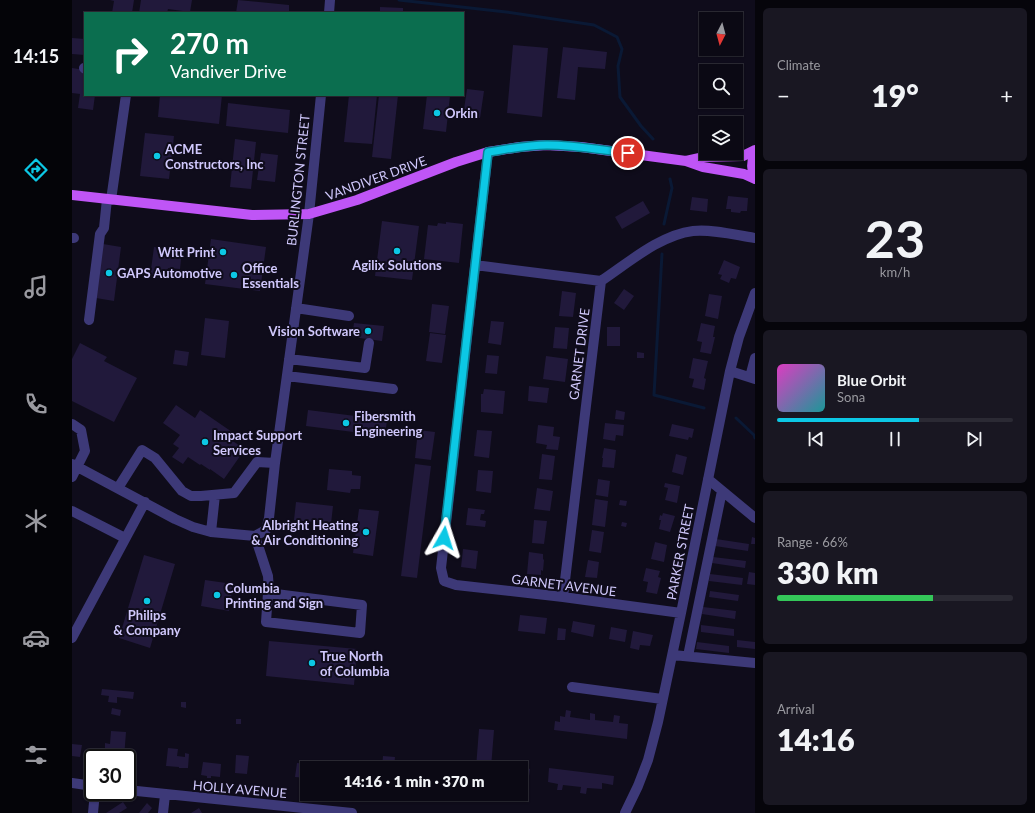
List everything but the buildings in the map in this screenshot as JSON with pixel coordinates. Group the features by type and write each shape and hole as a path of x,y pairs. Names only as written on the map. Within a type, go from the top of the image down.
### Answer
{"main road":[{"name":"VANDIVER DRIVE","path":"72,195 252,216 308,214 357,200 456,162 488,152 520,147 562,146 686,161 703,168 744,174 755,179"},
{"name":"VANDIVER DRIVE","path":"686,161 704,157 743,156 755,152"},
{"path":"755,152 752,164 755,179"}],"street":[{"path":"329,12 330,0"},
{"path":"89,320 100,234 104,228 126,96"},
{"name":"BURLINGTON STREET","path":"255,536 266,530 269,518 308,214 321,96"},
{"path":"488,152 475,265 601,281 647,249 678,235 693,231 709,231 755,238"},
{"name":"GARNET AVENUE","path":"475,265 441,568 444,581 456,585 563,597 681,613"},
{"name":"GARNET DRIVE","path":"563,597 601,281"},
{"name":"PARKER STREET","path":"625,813 648,760 681,613 730,371 739,337 755,293"},
{"path":"296,308 349,316"},
{"path":"289,359 365,368 368,343"},
{"path":"730,371 753,378 755,358"},
{"path":"287,376 394,389"},
{"path":"72,424 81,430 85,451 75,466 72,477"},
{"path":"118,488 142,450 155,458 182,491 191,496 234,493 257,462 275,463"},
{"path":"75,466 187,524 211,532 255,536 268,576 266,622 360,633 362,605 268,593"},
{"path":"708,479 755,518"},
{"path":"688,656 722,491"},
{"path":"211,532 214,495"},
{"path":"72,638 145,502"},
{"path":"72,511 125,538"},
{"path":"672,655 755,663"},
{"path":"572,688 662,699"},
{"path":"72,783 84,785"},
{"name":"HOLLY AVENUE","path":"136,791 294,810 352,813"},
{"path":"163,813 165,795"},
{"path":"92,813 94,801"}],"waterway":[{"path":"399,0 506,12 594,25 617,37 622,49 618,66 620,97 641,126 653,139"},
{"path":"664,224 672,188 670,179"},
{"path":"662,254 654,395 704,408"},
{"path":"736,418 754,435 755,438"}],"place":[{"name":"Orkin","path":"437,113"},
{"name":"ACME Constructors, Inc","path":"157,156"},
{"name":"Agilix Solutions","path":"397,251"},
{"name":"Witt Print","path":"223,252"},
{"name":"GAPS Automotive","path":"109,273"},
{"name":"Office Essentials","path":"234,275"},
{"name":"Vision Software","path":"368,331"},
{"name":"Fibersmith Engineering","path":"346,423"},
{"name":"Impact Support Services","path":"205,442"},
{"name":"Albright Heating & Air Conditioning","path":"366,532"},
{"name":"Columbia Printing and Sign","path":"217,595"},
{"name":"Philips & Company","path":"147,601"},
{"name":"True North of Columbia","path":"312,663"}],"route":[{"path":"444,538 488,152 546,145 581,147 628,153"}]}
